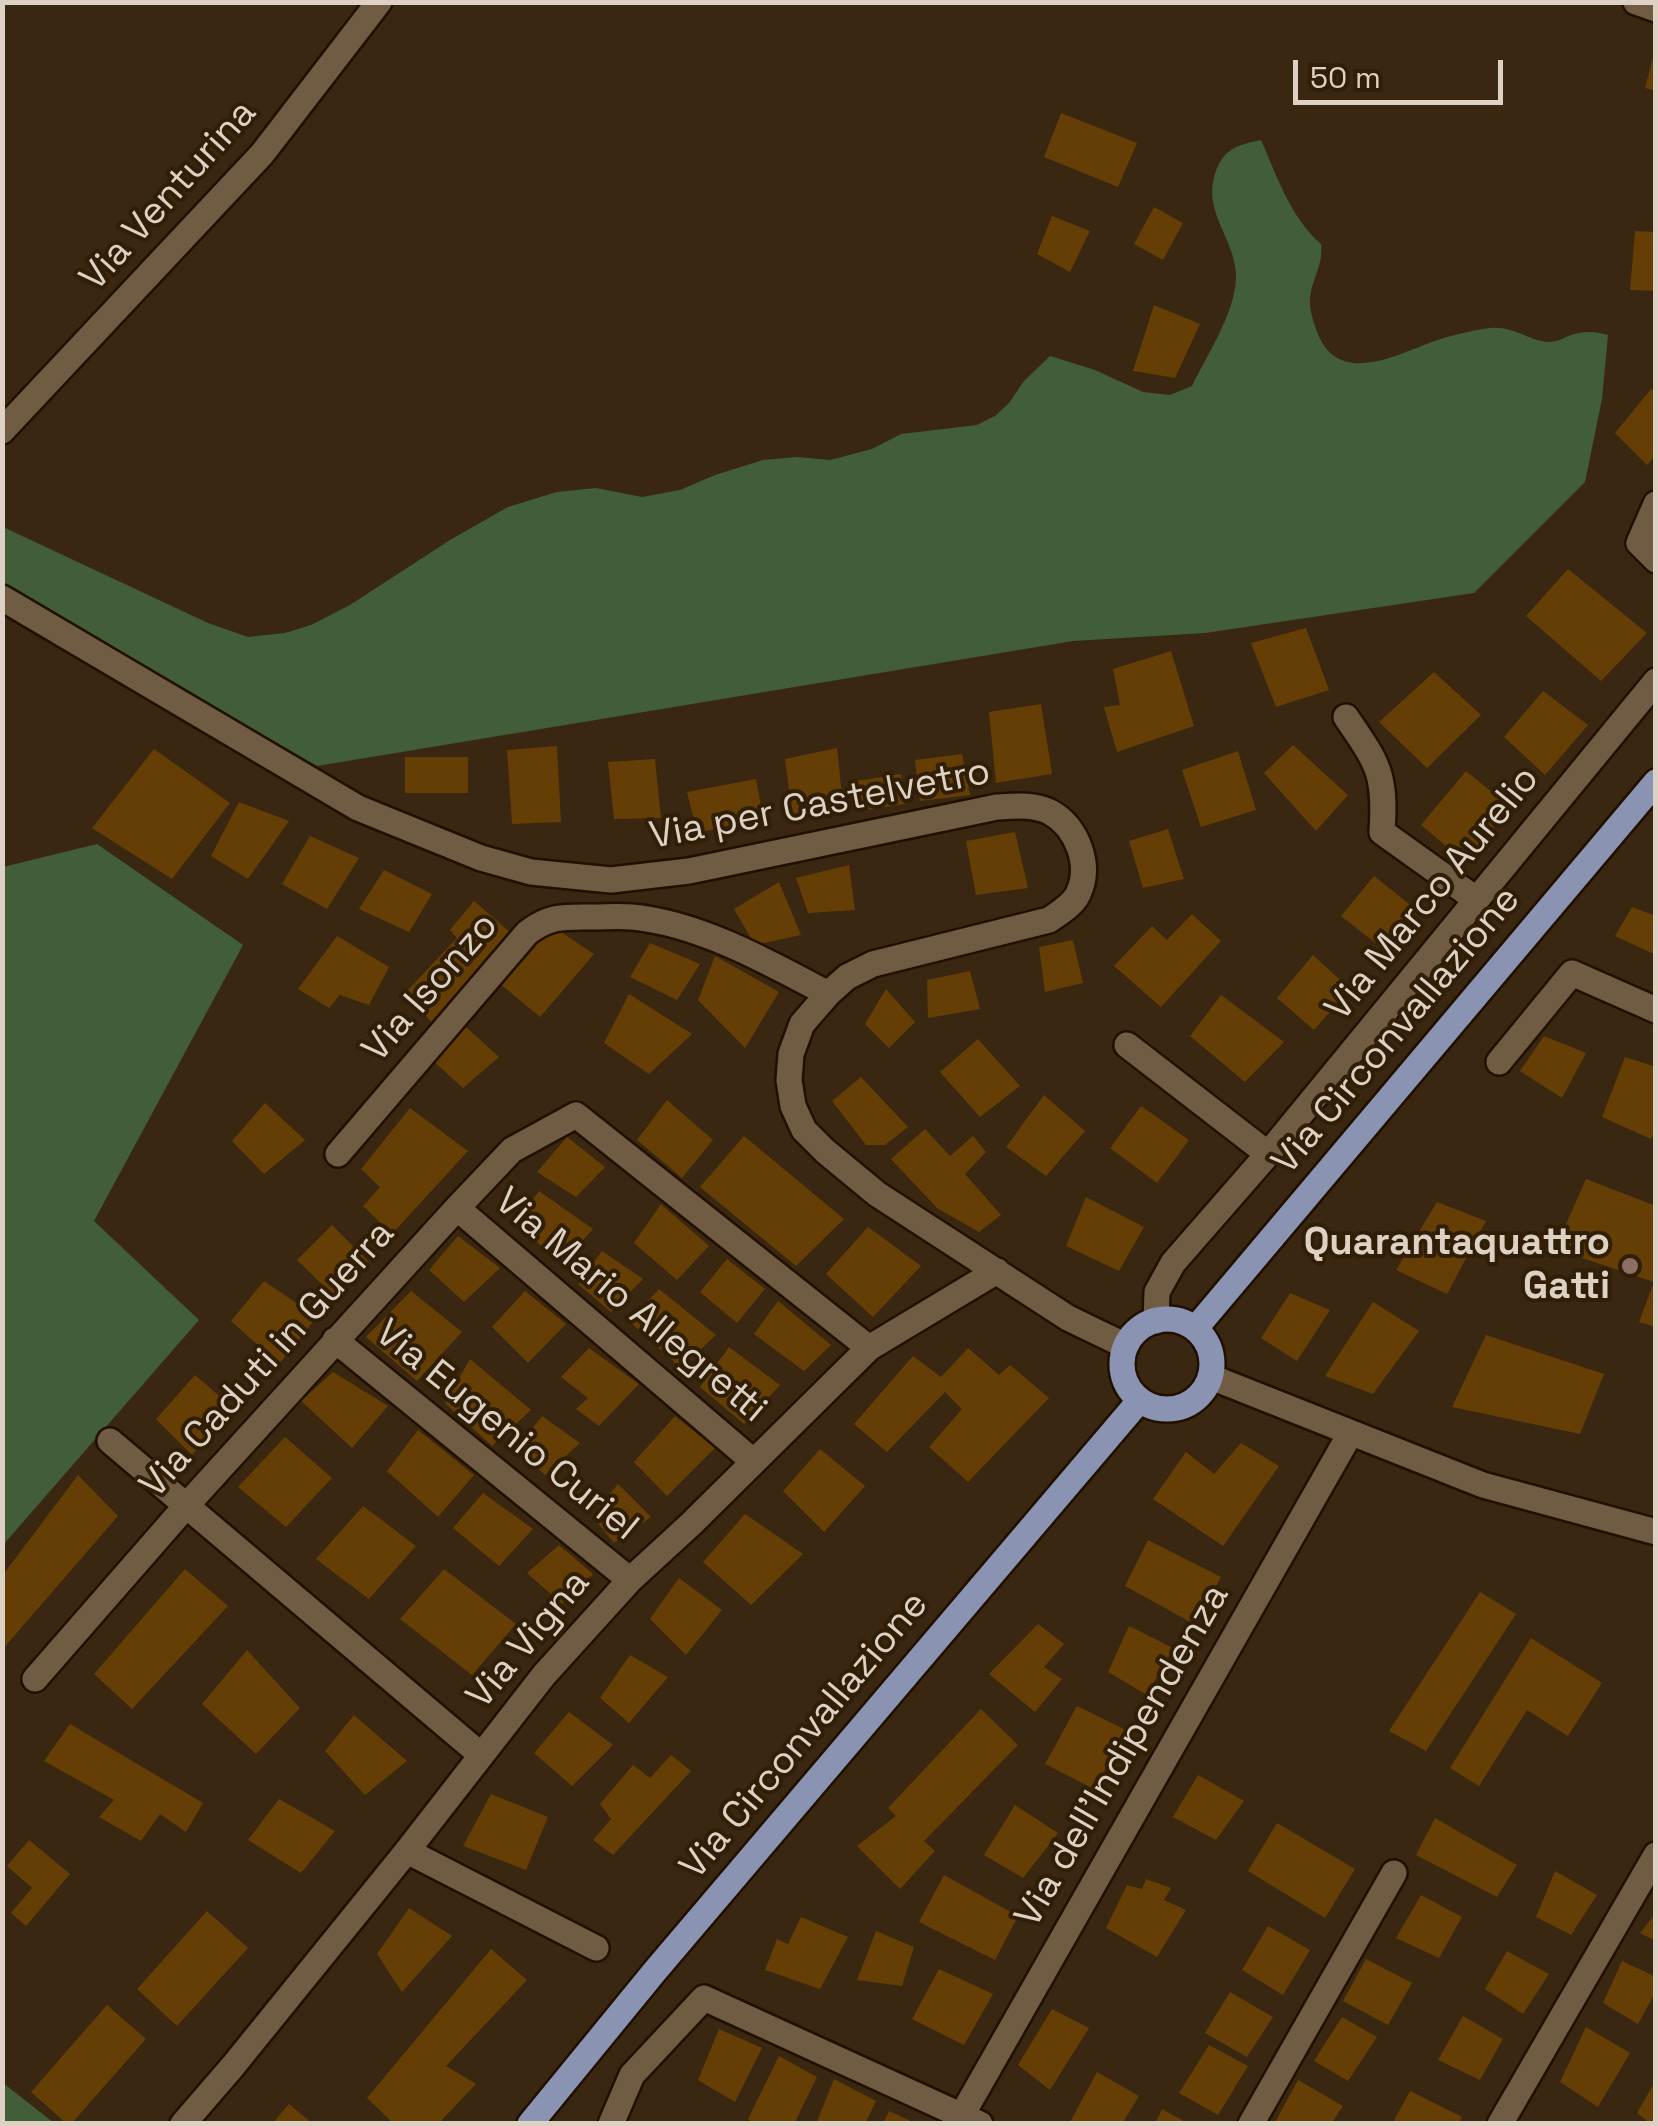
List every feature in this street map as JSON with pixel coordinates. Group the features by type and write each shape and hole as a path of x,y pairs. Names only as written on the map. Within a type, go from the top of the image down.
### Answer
{"main road":[{"name":"Via Circonvallazione","path":"1195,1329 1656,782"},
{"path":"1176,1320 1195,1329 1203,1336 1212,1356 1210,1378 1200,1396 1181,1407 1160,1408 1140,1400 1132,1393 1122,1366 1126,1346 1138,1330 1156,1321 1176,1320"},
{"name":"Via Circonvallazione","path":"530,2124 654,1971 1140,1400"}],"street":[{"name":"Via Venturina","path":"2,430 262,154 378,2"},
{"path":"1636,2 1656,9"},
{"path":"1656,504 1639,543 1656,560"},
{"name":"Via per Castelvetro","path":"2,598 358,808 481,858 532,872 611,880 689,870 997,807 1026,806 1048,811 1064,822 1078,841 1083,867 1078,893 1066,908 1050,920 873,964 847,977 802,1024 791,1054 792,1106 804,1130 877,1194 1068,1318 1126,1346"},
{"name":"Via Marco Aurelio","path":"1156,1321 1157,1292 1174,1263 1656,682"},
{"path":"1346,717 1376,760 1384,794 1382,832 1476,900"},
{"name":"Via Isonzo","path":"338,1154 527,933 556,917 630,916 653,920 751,953 828,994"},
{"path":"1499,1062 1572,973 1656,1010"},
{"path":"1127,1045 1268,1154"},
{"name":"Via Caduti in Guerra","path":"35,1679 335,1340 512,1150 576,1115 869,1348"},
{"name":"Via Mario Allegretti","path":"457,1208 754,1462"},
{"name":"Via Vigna","path":"182,2124 407,1851 544,1675 630,1580 869,1348 997,1272"},
{"name":"Via Eugenio Curiel","path":"335,1340 630,1580"},
{"path":"1210,1378 1483,1485 1656,1532"},
{"name":"Via dell'Indipendenza","path":"971,2119 1350,1434"},
{"path":"110,1441 481,1755"},
{"path":"407,1851 596,1948"},
{"path":"1500,2124 1656,1855"},
{"path":"1251,2124 1394,1873"},
{"path":"611,2124 632,2075 704,1998 971,2119"}],"green space":[{"path":"1261,140 1293,209 1321,244 1310,306 1323,344 1334,356 1347,362 1376,361 1448,337 1490,328 1549,342 1585,332 1608,335 1602,399 1585,482 1474,593 1205,633 1073,641 317,766 3,589 3,527 208,623 248,637 285,633 350,605 508,507 557,492 596,488 642,497 680,490 763,460 830,460 872,449 901,434 977,425 1009,403 1024,381 1050,356 1095,370 1143,392 1170,395 1192,386 1226,319 1234,291 1235,264 1213,201 1215,174 1232,150"},
{"path":"97,844 243,945 94,1221 199,1320 3,1545 3,867"},
{"path":"3,2083 54,2123 3,2123"}],"building":[{"path":"1656,55 1656,91 1645,88"},
{"path":"1061,113 1137,143 1118,187 1044,157"},
{"path":"1154,207 1183,223 1163,260 1134,244"},
{"path":"1052,216 1090,231 1070,272 1037,254"},
{"path":"1635,231 1656,232 1656,291 1630,290"},
{"path":"1154,305 1200,324 1175,378 1133,371"},
{"path":"1651,389 1656,392 1656,455 1647,465 1615,433"},
{"path":"1568,569 1647,633 1601,681 1526,616"},
{"path":"1306,628 1329,690 1276,707 1251,643"},
{"path":"1171,651 1194,726 1117,752 1104,707 1120,705 1113,669"},
{"path":"1434,672 1481,715 1427,768 1379,722"},
{"path":"1543,691 1588,725 1545,775 1504,737"},
{"path":"1041,704 1052,774 996,783 989,712"},
{"path":"1293,745 1348,795 1316,831 1264,773"},
{"path":"557,746 561,822 512,824 507,750"},
{"path":"837,748 843,805 792,814 785,759"},
{"path":"154,749 230,803 172,879 92,828"},
{"path":"1238,751 1256,810 1201,827 1182,770"},
{"path":"962,754 970,795 920,801 915,760"},
{"path":"405,757 468,757 468,793 405,793"},
{"path":"655,759 661,818 614,819 608,762"},
{"path":"1466,771 1509,806 1466,863 1421,825"},
{"path":"901,774 905,804 860,811 856,781"},
{"path":"756,779 763,817 697,833 687,792"},
{"path":"239,802 289,821 248,879 211,856"},
{"path":"1168,829 1184,879 1143,888 1129,841"},
{"path":"1015,832 1028,888 976,895 966,841"},
{"path":"310,836 359,858 327,909 282,884"},
{"path":"849,865 855,910 808,913 796,878"},
{"path":"384,870 432,894 409,932 359,909"},
{"path":"1374,876 1418,911 1382,948 1341,916"},
{"path":"779,882 801,935 755,945 734,909"},
{"path":"474,901 511,933 431,1022 406,992 457,938 450,930"},
{"path":"1632,907 1656,916 1656,955 1615,936"},
{"path":"1192,914 1221,941 1161,1007 1114,966 1152,926 1167,940"},
{"path":"552,926 594,954 540,1017 498,982"},
{"path":"337,936 389,967 369,1005 340,995 329,1008 298,989"},
{"path":"1073,940 1083,983 1045,992 1039,947"},
{"path":"650,943 700,964 677,1000 630,977"},
{"path":"1313,955 1350,989 1314,1030 1277,998"},
{"path":"715,956 779,992 745,1048 698,1000"},
{"path":"970,971 980,1009 928,1018 927,980"},
{"path":"886,989 915,1022 889,1048 865,1024"},
{"path":"629,994 692,1034 649,1074 604,1043"},
{"path":"1221,995 1284,1042 1245,1082 1190,1036"},
{"path":"466,1027 499,1057 463,1088 431,1059"},
{"path":"1544,1036 1586,1053 1562,1098 1520,1071"},
{"path":"978,1039 1020,1086 980,1117 940,1072"},
{"path":"1625,1057 1656,1067 1656,1128 1651,1139 1602,1117"},
{"path":"861,1077 908,1127 885,1145 866,1145 832,1101"},
{"path":"1044,1095 1085,1131 1046,1176 1006,1147"},
{"path":"667,1100 713,1140 682,1178 637,1140"},
{"path":"265,1103 305,1140 264,1174 232,1141"},
{"path":"1141,1106 1189,1140 1157,1183 1110,1148"},
{"path":"410,1108 468,1151 392,1234 363,1206 380,1187 361,1169"},
{"path":"925,1129 950,1156 973,1136 986,1152 965,1174 1001,1215 979,1232 937,1208 891,1159"},
{"path":"744,1136 844,1219 796,1266 700,1187"},
{"path":"567,1137 605,1167 576,1197 537,1172"},
{"name":"Quarantaquattro Gatti","path":"1586,1179 1656,1206 1656,1327 1639,1322 1654,1282 1555,1249"},
{"path":"539,1191 593,1229 562,1264 515,1223"},
{"path":"1086,1197 1144,1227 1119,1271 1066,1246"},
{"path":"1437,1202 1486,1221 1447,1294 1396,1270"},
{"path":"661,1204 709,1246 677,1280 634,1243"},
{"path":"332,1225 369,1262 335,1297 297,1260"},
{"path":"868,1227 921,1266 873,1317 826,1274"},
{"path":"458,1236 500,1268 464,1302 429,1270"},
{"path":"602,1251 643,1279 611,1312 578,1284"},
{"path":"727,1259 765,1289 737,1323 700,1292"},
{"path":"264,1281 317,1317 279,1364 231,1321"},
{"path":"659,1289 716,1335 681,1368 629,1321"},
{"path":"411,1291 462,1332 417,1381 366,1337"},
{"path":"525,1291 566,1324 528,1363 492,1327"},
{"path":"1290,1293 1330,1310 1297,1361 1261,1338"},
{"path":"778,1301 831,1345 804,1371 754,1334"},
{"path":"1373,1302 1419,1331 1373,1394 1325,1376"},
{"path":"1486,1335 1604,1374 1580,1434 1452,1407"},
{"path":"729,1347 780,1385 744,1424 700,1387"},
{"path":"589,1348 639,1384 599,1426 576,1409 588,1398 561,1377"},
{"path":"968,1348 999,1375 1010,1365 1049,1398 968,1482 929,1447 962,1409 945,1392 887,1452 854,1424 913,1356 941,1377"},
{"path":"470,1359 531,1410 492,1446 445,1403"},
{"path":"333,1372 388,1406 352,1448 301,1401"},
{"path":"195,1375 232,1407 192,1455 156,1419"},
{"path":"542,1416 580,1443 545,1475 517,1448"},
{"path":"675,1416 715,1448 667,1496 634,1462"},
{"path":"418,1430 474,1475 438,1517 387,1471"},
{"path":"285,1437 332,1478 286,1527 238,1487"},
{"path":"1241,1443 1279,1466 1223,1546 1153,1499 1186,1452 1214,1474"},
{"path":"820,1449 865,1486 824,1532 783,1491"},
{"path":"78,1475 118,1516 2,1650 2,1576"},
{"path":"618,1484 651,1517 614,1543 592,1516"},
{"path":"483,1493 533,1529 499,1566 453,1528"},
{"path":"363,1506 416,1546 369,1599 316,1559"},
{"path":"745,1514 803,1554 751,1605 703,1562"},
{"path":"1148,1540 1221,1577 1194,1624 1125,1586"},
{"path":"559,1545 593,1574 562,1604 527,1573"},
{"path":"185,1569 228,1606 132,1709 94,1674"},
{"path":"444,1569 516,1624 472,1675 400,1619"},
{"path":"679,1578 722,1610 686,1655 650,1619"},
{"path":"1480,1592 1516,1614 1426,1751 1389,1731"},
{"path":"1038,1624 1064,1644 1044,1667 1062,1679 1035,1712 989,1674"},
{"path":"1129,1626 1173,1648 1147,1695 1108,1672"},
{"path":"1531,1638 1602,1683 1568,1736 1527,1710 1479,1786 1450,1768"},
{"path":"247,1650 300,1708 256,1754 202,1704"},
{"path":"630,1655 668,1677 629,1723 600,1698"},
{"path":"1077,1706 1128,1731 1094,1789 1045,1764"},
{"path":"981,1709 1018,1745 924,1841 935,1851 900,1889 857,1846 896,1816 888,1808"},
{"path":"569,1712 613,1745 572,1786 534,1753"},
{"path":"354,1715 407,1761 365,1795 325,1751"},
{"path":"70,1724 203,1803 186,1832 160,1814 141,1841 99,1817 114,1800 44,1761"},
{"path":"671,1755 691,1771 613,1855 593,1840 611,1819 600,1804 633,1765 650,1778"},
{"path":"1198,1775 1244,1801 1216,1840 1173,1817"},
{"path":"491,1794 548,1817 526,1870 463,1846"},
{"path":"279,1799 335,1831 301,1873 248,1840"},
{"path":"1015,1805 1058,1833 1023,1878 984,1855"},
{"path":"1435,1818 1517,1865 1497,1897 1416,1855"},
{"path":"1277,1823 1355,1869 1325,1918 1248,1871"},
{"path":"29,1840 70,1874 26,1926 11,1913 32,1888 7,1866"},
{"path":"1555,1871 1597,1895 1571,1935 1536,1917"},
{"path":"944,1875 1018,1916 995,1960 919,1922"},
{"path":"1146,1879 1171,1888 1164,1900 1186,1910 1157,1957 1106,1928 1127,1885 1142,1889"},
{"path":"1421,1895 1462,1917 1439,1958 1396,1938"},
{"path":"409,1908 452,1936 402,1992 377,1954"},
{"path":"207,1911 248,1948 177,2026 137,1989"},
{"path":"1656,1913 1656,1941 1640,1933"},
{"path":"801,1917 848,1937 820,1989 765,1970 777,1939 788,1944"},
{"path":"1268,1926 1310,1950 1283,1995 1242,1970"},
{"path":"876,1931 914,1947 902,1986 857,1980"},
{"path":"491,1949 527,1980 446,2066 476,2084 438,2124 394,2124 367,2098"},
{"path":"1507,1951 1549,1974 1523,2014 1485,1989"},
{"path":"1366,1959 1412,1983 1388,2025 1343,2001"},
{"path":"1622,1961 1656,1977 1656,1991 1638,2024 1603,2003"},
{"path":"939,1969 993,1994 964,2045 912,2019"},
{"path":"1230,1992 1273,2017 1247,2057 1205,2033"},
{"path":"107,2005 146,2039 67,2124 31,2092"},
{"path":"1052,2009 1089,2028 1050,2090 1018,2065"},
{"path":"1463,2016 1503,2039 1480,2080 1438,2060"},
{"path":"1342,2017 1377,2037 1348,2081 1314,2061"},
{"path":"1586,2027 1630,2053 1598,2107 1560,2082"},
{"path":"719,2029 762,2048 735,2102 698,2080"},
{"path":"1209,2045 1248,2066 1218,2115 1179,2093"},
{"path":"779,2056 817,2077 794,2124 756,2124 748,2119"},
{"path":"1097,2072 1139,2096 1122,2124 1069,2124"},
{"path":"834,2079 876,2101 865,2124 816,2124"},
{"path":"1298,2080 1343,2106 1331,2124 1274,2124"},
{"path":"1656,2080 1656,2124 1651,2124 1637,2113"},
{"path":"1410,2091 1462,2117 1458,2124 1392,2124"},
{"path":"289,2104 313,2124 272,2124"},
{"path":"1162,2109 1189,2124 1155,2124"},
{"path":"889,2111 917,2124 883,2124"}],"place":[{"name":"Quarantaquattro Gatti","path":"1630,1266"}]}
